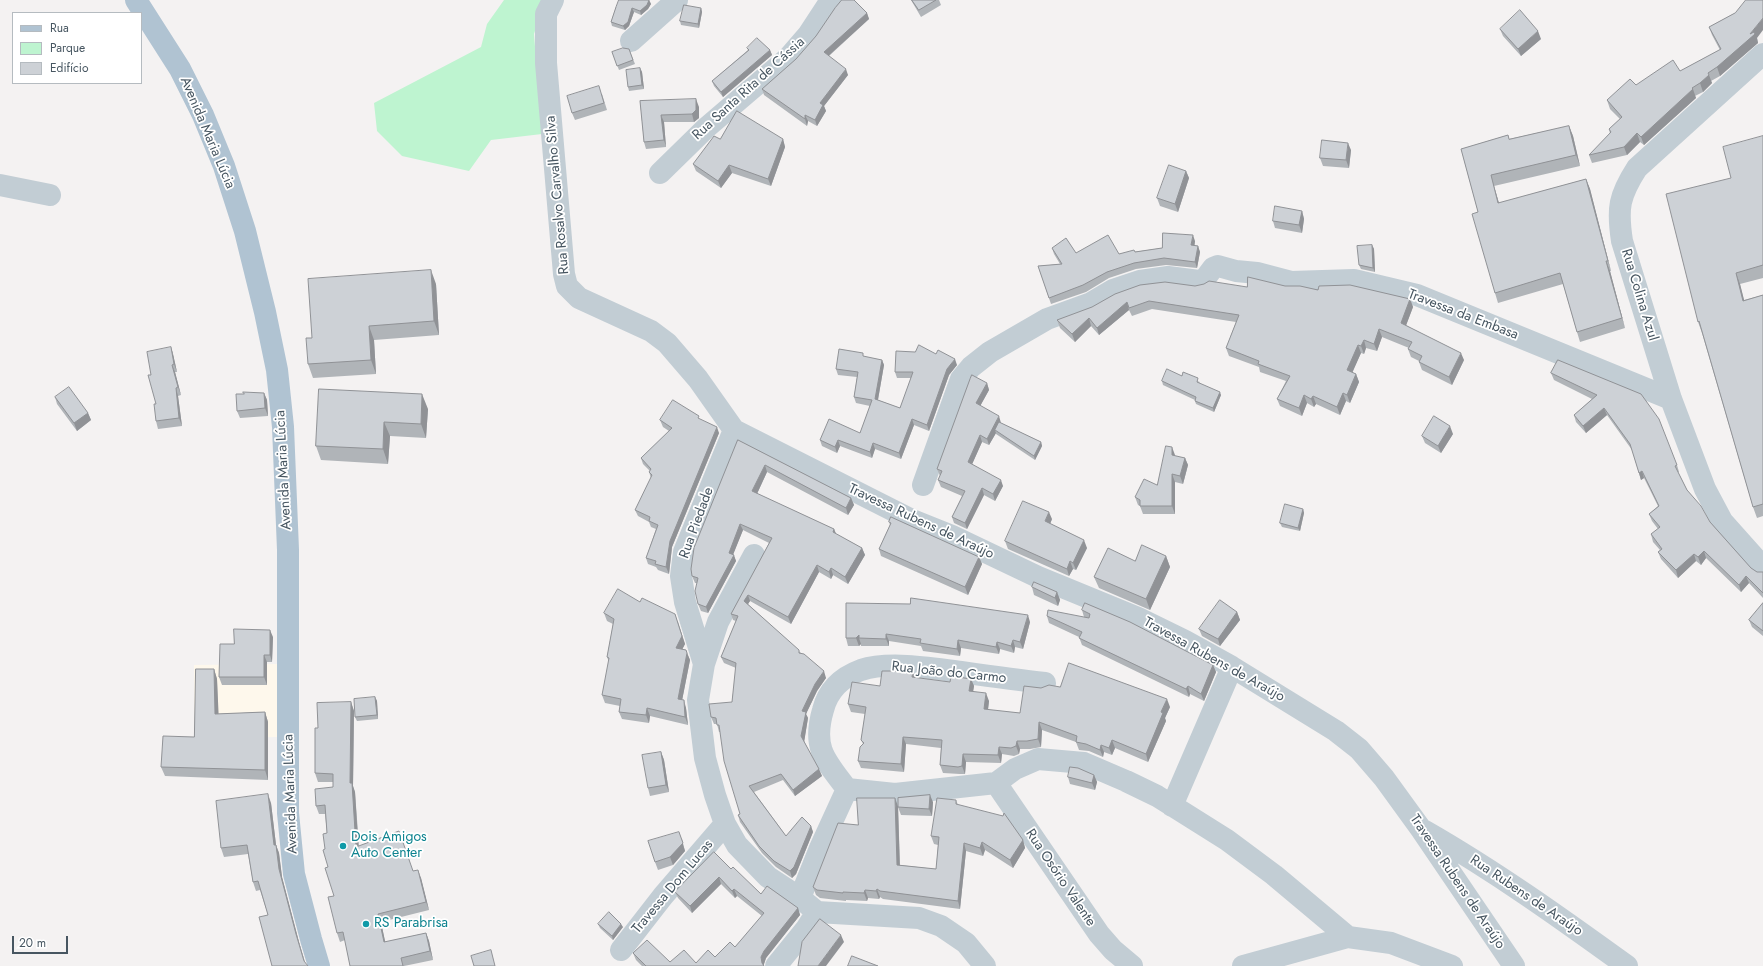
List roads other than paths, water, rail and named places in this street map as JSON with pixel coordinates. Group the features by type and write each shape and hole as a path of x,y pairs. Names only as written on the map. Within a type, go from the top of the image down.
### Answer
{"main road":[{"name":"Avenida Maria Lúcia","path":"136,0 180,69 224,166 245,231 266,312 277,370 283,427 288,550 288,813 294,874 319,966"}],"street":[{"name":"Rua Rosalvo Carvalho Silva","path":"553,0 546,14 546,63 562,260 568,286 579,298 587,303 651,331 667,343 698,379 734,430"},
{"path":"631,41 677,0"},
{"name":"Rua Santa Rita de Cássia","path":"660,173 706,128 789,57 808,35 832,0"},
{"name":"Rua Colina Azul","path":"1763,54 1637,168 1627,184 1620,201 1619,219 1622,241 1671,399 1705,489 1722,522 1763,567"},
{"path":"0,185 50,195"},
{"name":"Travessa da Embasa","path":"923,485 961,379 971,367 990,352 1047,319 1091,302 1113,290 1140,281 1168,277 1199,282 1204,280 1212,268 1218,266 1236,272 1257,273 1291,282 1354,280 1416,295 1671,399"},
{"name":"Rua Piedade","path":"704,664 685,602 681,576 684,552 734,430"},
{"name":"Travessa Rubens de Araújo","path":"734,430 912,520 952,536 1038,577 1138,618 1232,667 1300,707 1336,731 1359,749 1384,778 1421,829 1514,966"},
{"path":"754,555 718,622 704,664 698,700 705,758 725,824 736,845 768,876 800,898 817,912 919,918 941,926 966,943 986,966"},
{"name":"Rua João do Carmo","path":"847,789 827,762 820,745 818,733 826,700 840,681 860,670 877,666 925,668 1045,683"},
{"path":"1172,806 1232,667"},
{"path":"800,898 820,848 847,789 895,794 996,783 1015,768 1038,759 1084,763 1133,784 1172,806 1227,840 1274,875 1348,937"},
{"name":"Rua Osório Valente","path":"996,783 1098,934 1113,950 1132,966"},
{"name":"Travessa Dom Lucas","path":"621,950 664,896 725,824"},
{"name":"Rua Rubens de Araújo","path":"1421,829 1466,856 1566,922 1627,966"},
{"path":"776,966 806,929 817,912"},
{"path":"1243,966 1348,937 1391,943 1452,966"}],"place":[{"name":"Dois Amigos Auto Center","path":"343,846"},
{"name":"RS Parabrisa","path":"366,924"}]}
